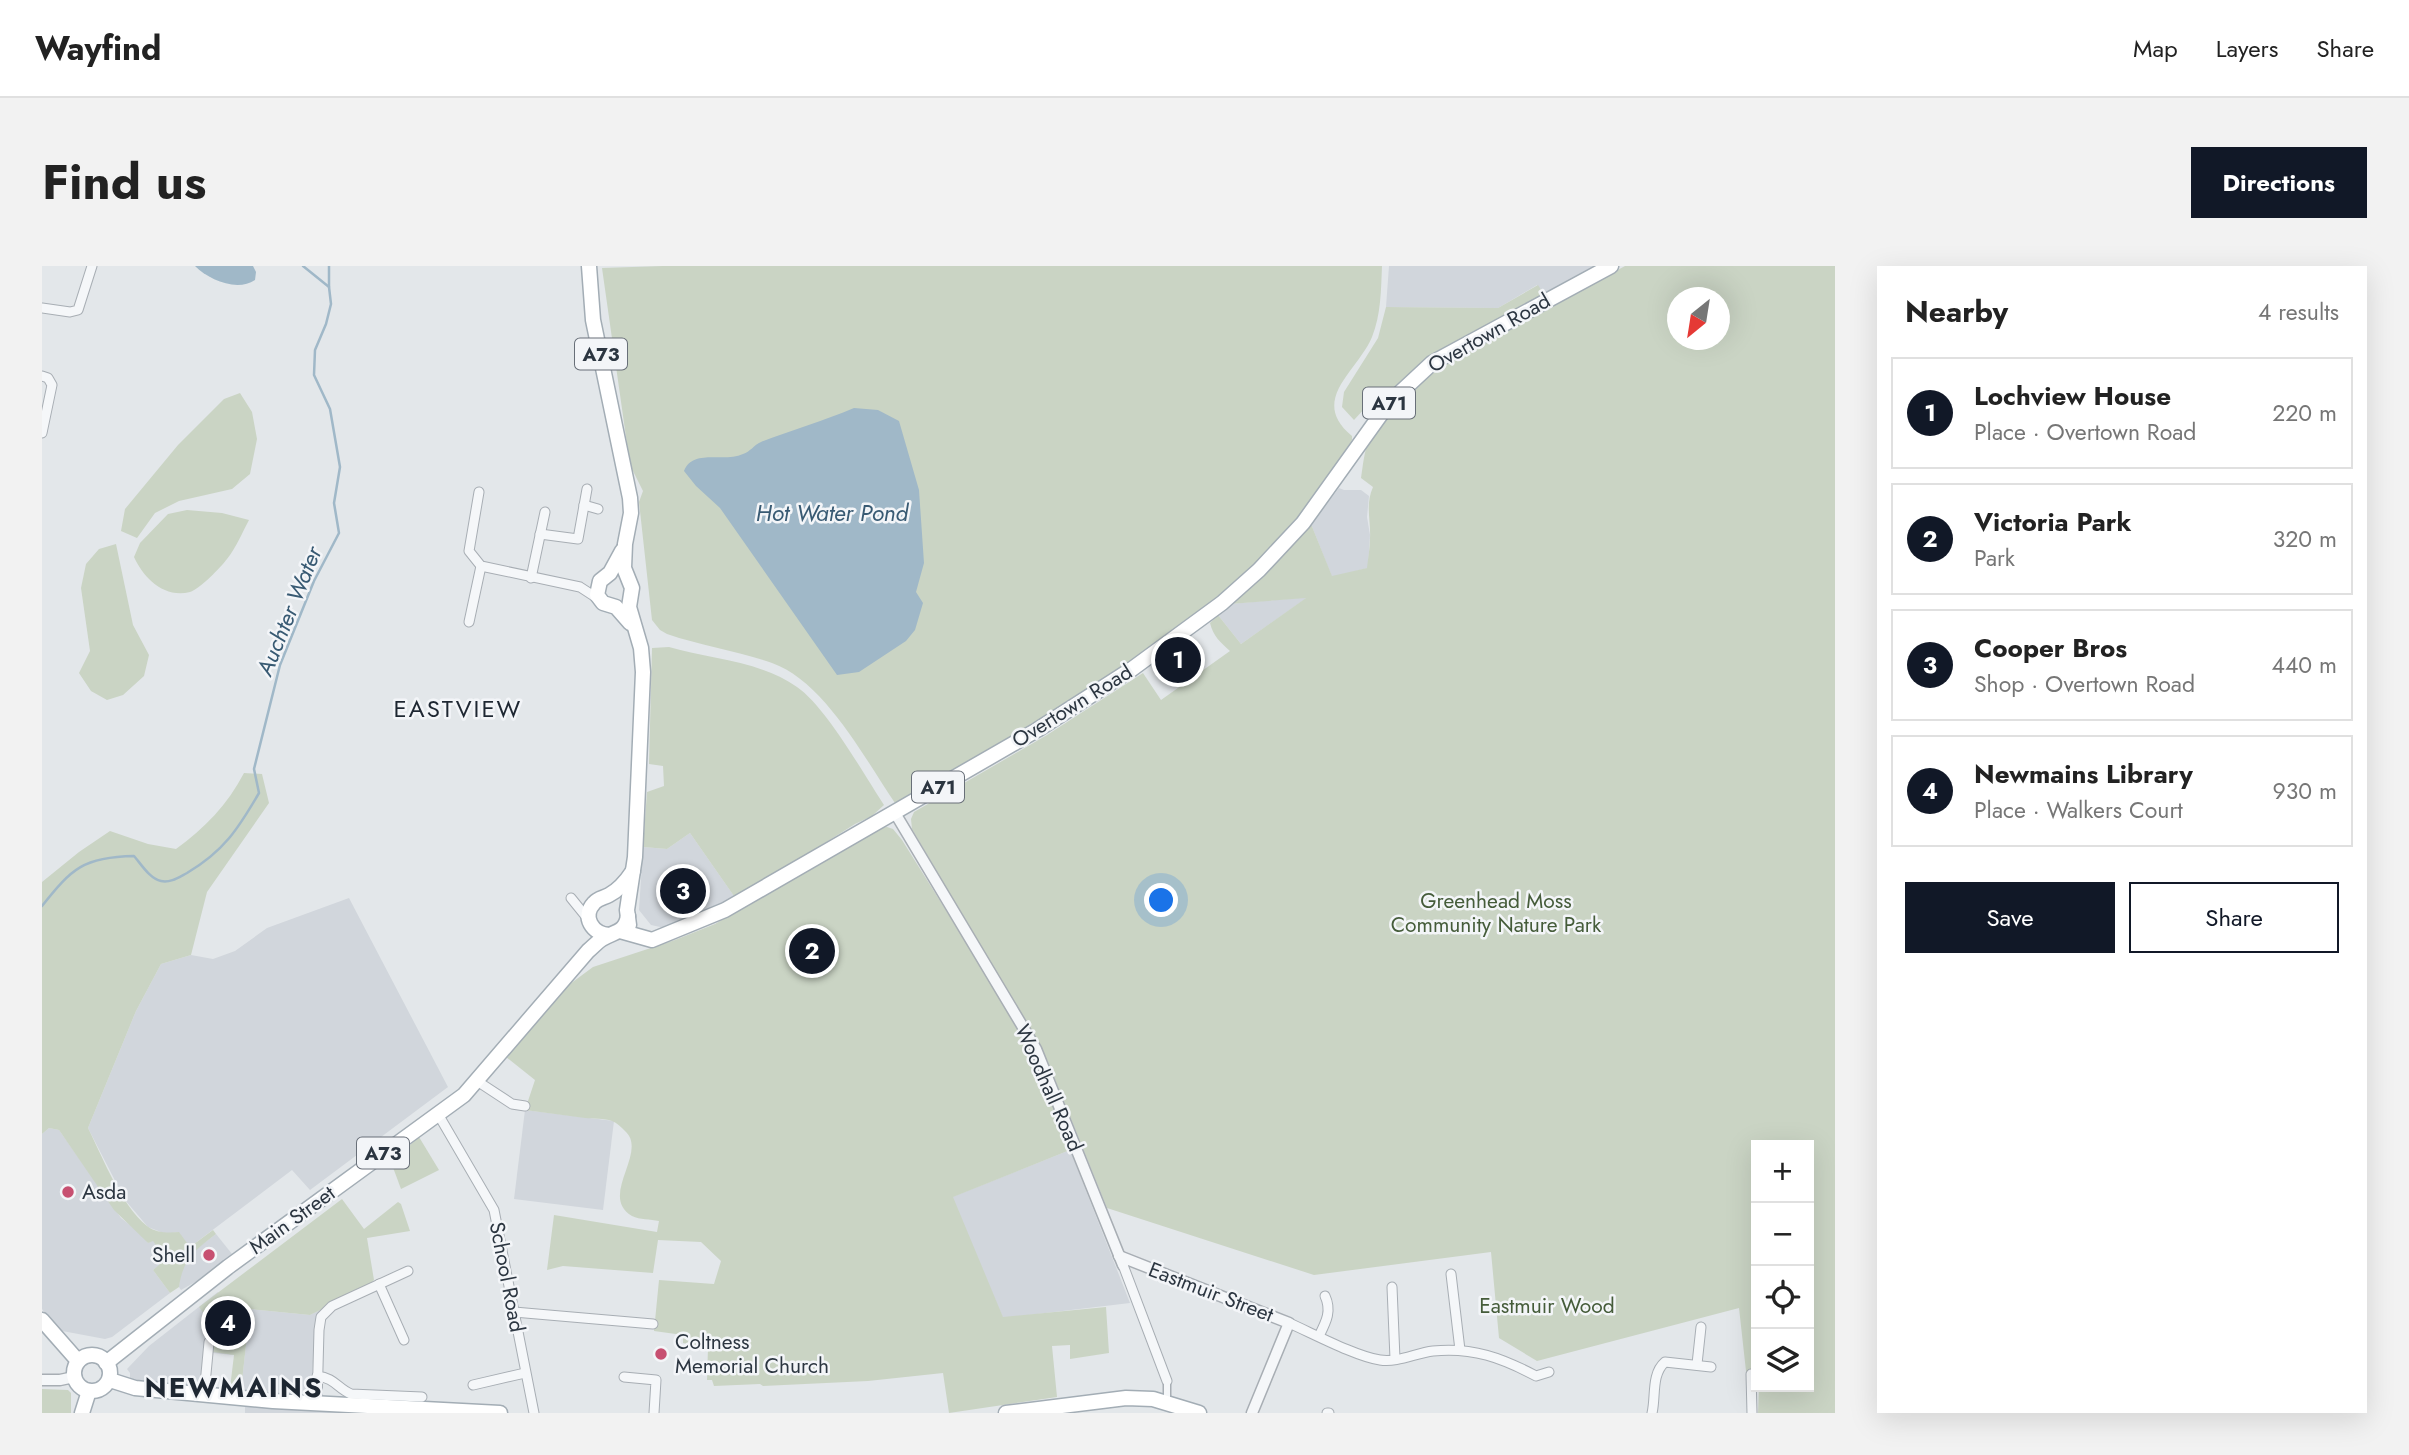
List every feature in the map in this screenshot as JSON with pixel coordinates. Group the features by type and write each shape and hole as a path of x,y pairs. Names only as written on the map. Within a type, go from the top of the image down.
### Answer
{"main road":[{"name":"A73","path":"589,266 593,320 619,440 631,513 625,544"},
{"name":"Overtown Road","path":"615,933 652,940 725,910 1037,730 1132,669 1222,603 1259,570 1303,523 1362,438 1403,387 1432,363 1611,266"},
{"path":"625,544 624,568 632,588 622,604 607,606 600,600 597,590 621,556 625,544"},
{"path":"605,577 616,573 628,579"},
{"name":"A73","path":"615,933 624,927 633,869 643,672 642,654 636,633 622,604"},
{"path":"588,951 592,943 590,909 623,884 633,869"},
{"path":"602,898 619,900 638,937"},
{"path":"590,924 599,933 615,933"},
{"name":"Main Street","path":"106,1363 228,1267 464,1094 588,951 615,933"},
{"path":"42,1320 78,1361"},
{"path":"91,1356 106,1363 110,1369 110,1380 99,1390 89,1391 80,1386 74,1377 78,1361 91,1356"},
{"path":"110,1380 135,1388 204,1395 317,1404 500,1413"},
{"path":"82,1413 89,1391"},
{"path":"1006,1413 1126,1398 1167,1402 1199,1413"}],"street":[{"path":"42,308 70,312 78,310 92,266"},
{"path":"42,376 48,378 52,385 42,433"},
{"path":"540,534 578,539 587,489"},
{"path":"479,492 468,551 481,566 580,587 600,600"},
{"path":"584,505 598,509"},
{"path":"531,578 545,512"},
{"path":"469,622 481,566"},
{"path":"580,587 605,577"},
{"name":"Woodhall Road","path":"895,813 1036,1049 1167,1381"},
{"path":"590,924 571,898 602,898"},
{"path":"477,1081 512,1104 525,1106"},
{"name":"School Road","path":"438,1114 494,1210 534,1413"},
{"name":"Eastmuir Street","path":"1121,1260 1289,1322 1252,1413"},
{"path":"317,1404 319,1330 325,1311 408,1271"},
{"path":"1451,1274 1460,1350"},
{"path":"379,1284 404,1340"},
{"path":"1392,1287 1395,1359"},
{"path":"1319,1336 1328,1318 1330,1306 1325,1296"},
{"path":"514,1311 653,1324"},
{"path":"1289,1322 1382,1361 1432,1351 1460,1350 1504,1359 1536,1376 1549,1372"},
{"path":"1697,1364 1700,1327"},
{"path":"204,1395 209,1342"},
{"path":"1652,1413 1659,1367 1665,1362 1712,1367"},
{"path":"473,1385 525,1373"},
{"path":"317,1376 333,1379 344,1391 351,1394 422,1397"},
{"path":"42,1380 74,1377"},
{"path":"624,1377 656,1380 654,1413"},
{"path":"1167,1381 1167,1402"},
{"path":"1751,1392 1752,1413"}],"shaded area":[{"path":"1389,266 1602,266 1545,296 1537,285 1498,308 1386,307"},
{"path":"1339,488 1361,490 1369,496 1368,568 1332,577 1311,524"},
{"path":"1308,597 1241,644 1218,615 1230,604"},
{"path":"690,833 736,899 665,928 651,925 639,910 643,847 667,849"},
{"path":"349,898 448,1087 310,1190 292,1170 190,1247 178,1232 166,1234 148,1227 125,1200 88,1128 136,1011 161,964 191,955 213,959 235,951 267,928"},
{"path":"525,1110 614,1121 603,1210 514,1199"},
{"path":"49,1128 59,1130 121,1218 148,1243 153,1240 164,1256 160,1265 153,1270 170,1293 112,1337 105,1339 57,1330 42,1309 42,1134"},
{"path":"1070,1150 1130,1303 1003,1318 952,1197"},
{"path":"216,1234 232,1254 181,1290 180,1274 192,1252"},
{"path":"218,1292 234,1355 213,1353 209,1386 130,1380 127,1369 149,1346"},
{"path":"250,1309 310,1315 320,1310 316,1324 311,1388 302,1395 241,1390"},
{"path":"245,1404 400,1413 245,1413"}],"green space":[{"path":"1382,266 1375,329 1335,398 1335,410 1340,423 1352,436 1352,440 1312,500 1278,542 1223,594 1116,672 1023,730 895,803 842,723 809,686 791,672 759,659 667,634 652,620 639,502 643,491 630,465 602,268"},
{"name":"Greenhead Moss Community Nature Park","path":"1625,266 1835,266 1835,1413 1758,1413 1759,1392 1814,1392 1814,1140 1751,1140 1751,1372 1746,1371 1739,1308 1537,1361 1499,1338 1491,1252 1314,1275 1107,1208 1048,1062 912,829 911,819 914,812 1047,735 1143,673 1161,700 1230,651 1211,628 1210,623 1218,615 1241,644 1306,598 1230,604 1279,560 1311,524 1332,576 1367,568 1370,542 1369,506 1373,487 1361,478 1369,440 1393,407 1452,360"},
{"path":"1538,285 1545,296 1458,340 1427,359 1404,378 1382,402 1366,407 1354,420 1342,407 1344,392 1378,338 1386,307 1498,308"},
{"path":"240,393 252,412 257,439 250,474 232,489 179,501 155,513 137,538 121,531 125,509 178,445 224,399"},
{"path":"187,510 222,513 249,520 230,555 210,578 190,592 172,592 149,579 134,557 140,543 168,514"},
{"path":"116,544 133,625 149,655 144,676 123,695 107,700 91,691 79,673 90,651 81,588 86,564 99,549"},
{"path":"669,647 768,671 797,687 832,725 884,805 872,816 736,899 690,833 667,849 643,847 647,792 664,786 663,766 649,764 652,648"},
{"path":"244,773 262,774 269,803 207,892 191,955 161,964 136,1011 88,1128 121,1194 147,1226 158,1231 179,1232 190,1247 213,1230 216,1234 191,1256 183,1269 179,1287 170,1293 153,1270 159,1265 163,1255 153,1241 148,1243 114,1210 59,1130 49,1128 42,1134 42,882 110,831 148,844 176,849 214,815 231,795"},
{"path":"877,828 893,829 902,840 1007,1008 1039,1069 1070,1150 953,1197 1003,1317 1106,1307 1109,1353 1070,1359 1070,1345 1052,1346 1057,1397 949,1413 943,1373 868,1381 714,1386 712,1380 707,1380 708,1348 683,1343 683,1335 654,1331 659,1280 714,1284 721,1261 701,1242 658,1240 653,1273 563,1266 547,1270 554,1215 657,1232 659,1221 632,1216 623,1207 621,1186 631,1150 631,1140 625,1131 609,1120 525,1110 535,1080 506,1057 570,984 593,967 715,924"},
{"path":"419,1137 439,1170 401,1189 391,1162"},
{"path":"342,1199 364,1229 398,1202 410,1231 367,1238 374,1280 368,1287 310,1315 250,1309 241,1390 230,1388 234,1355 213,1352 214,1328 199,1307"},
{"path":"42,1389 68,1390 71,1393 71,1413 42,1413"}],"water":[{"path":"195,266 253,266 256,272 255,280 232,285 215,280"},
{"name":"Hot Water Pond","path":"854,408 878,410 899,421 919,490 924,563 916,592 923,603 915,630 906,641 859,672 837,675 720,508 684,471 694,460 743,454 761,442"}],"waterway":[{"name":"Auchter Water","path":"42,906 62,882 80,867 103,859 134,856 157,880 168,881 181,876 221,848 259,793 254,769 280,665 314,581 339,533 334,503 340,467 330,409 314,375 315,350 331,304 329,287 303,266"},
{"name":"Auchter Water","path":"329,266 329,287"}],"place":[{"name":"Lochview House","path":"1178,660"},
{"name":"Cooper Bros","path":"683,891"},
{"name":"Victoria Park","path":"812,951"},
{"name":"Asda","path":"68,1192"},
{"name":"Shell","path":"209,1255"},
{"name":"Newmains Library","path":"228,1323"},
{"name":"Coltness Memorial Church","path":"661,1354"}],"district":[{"name":"EASTVIEW","path":"458,708"},
{"name":"NEWMAINS","path":"234,1387"}],"park label":[{"name":"Eastmuir Wood","path":"1547,1306"}]}
